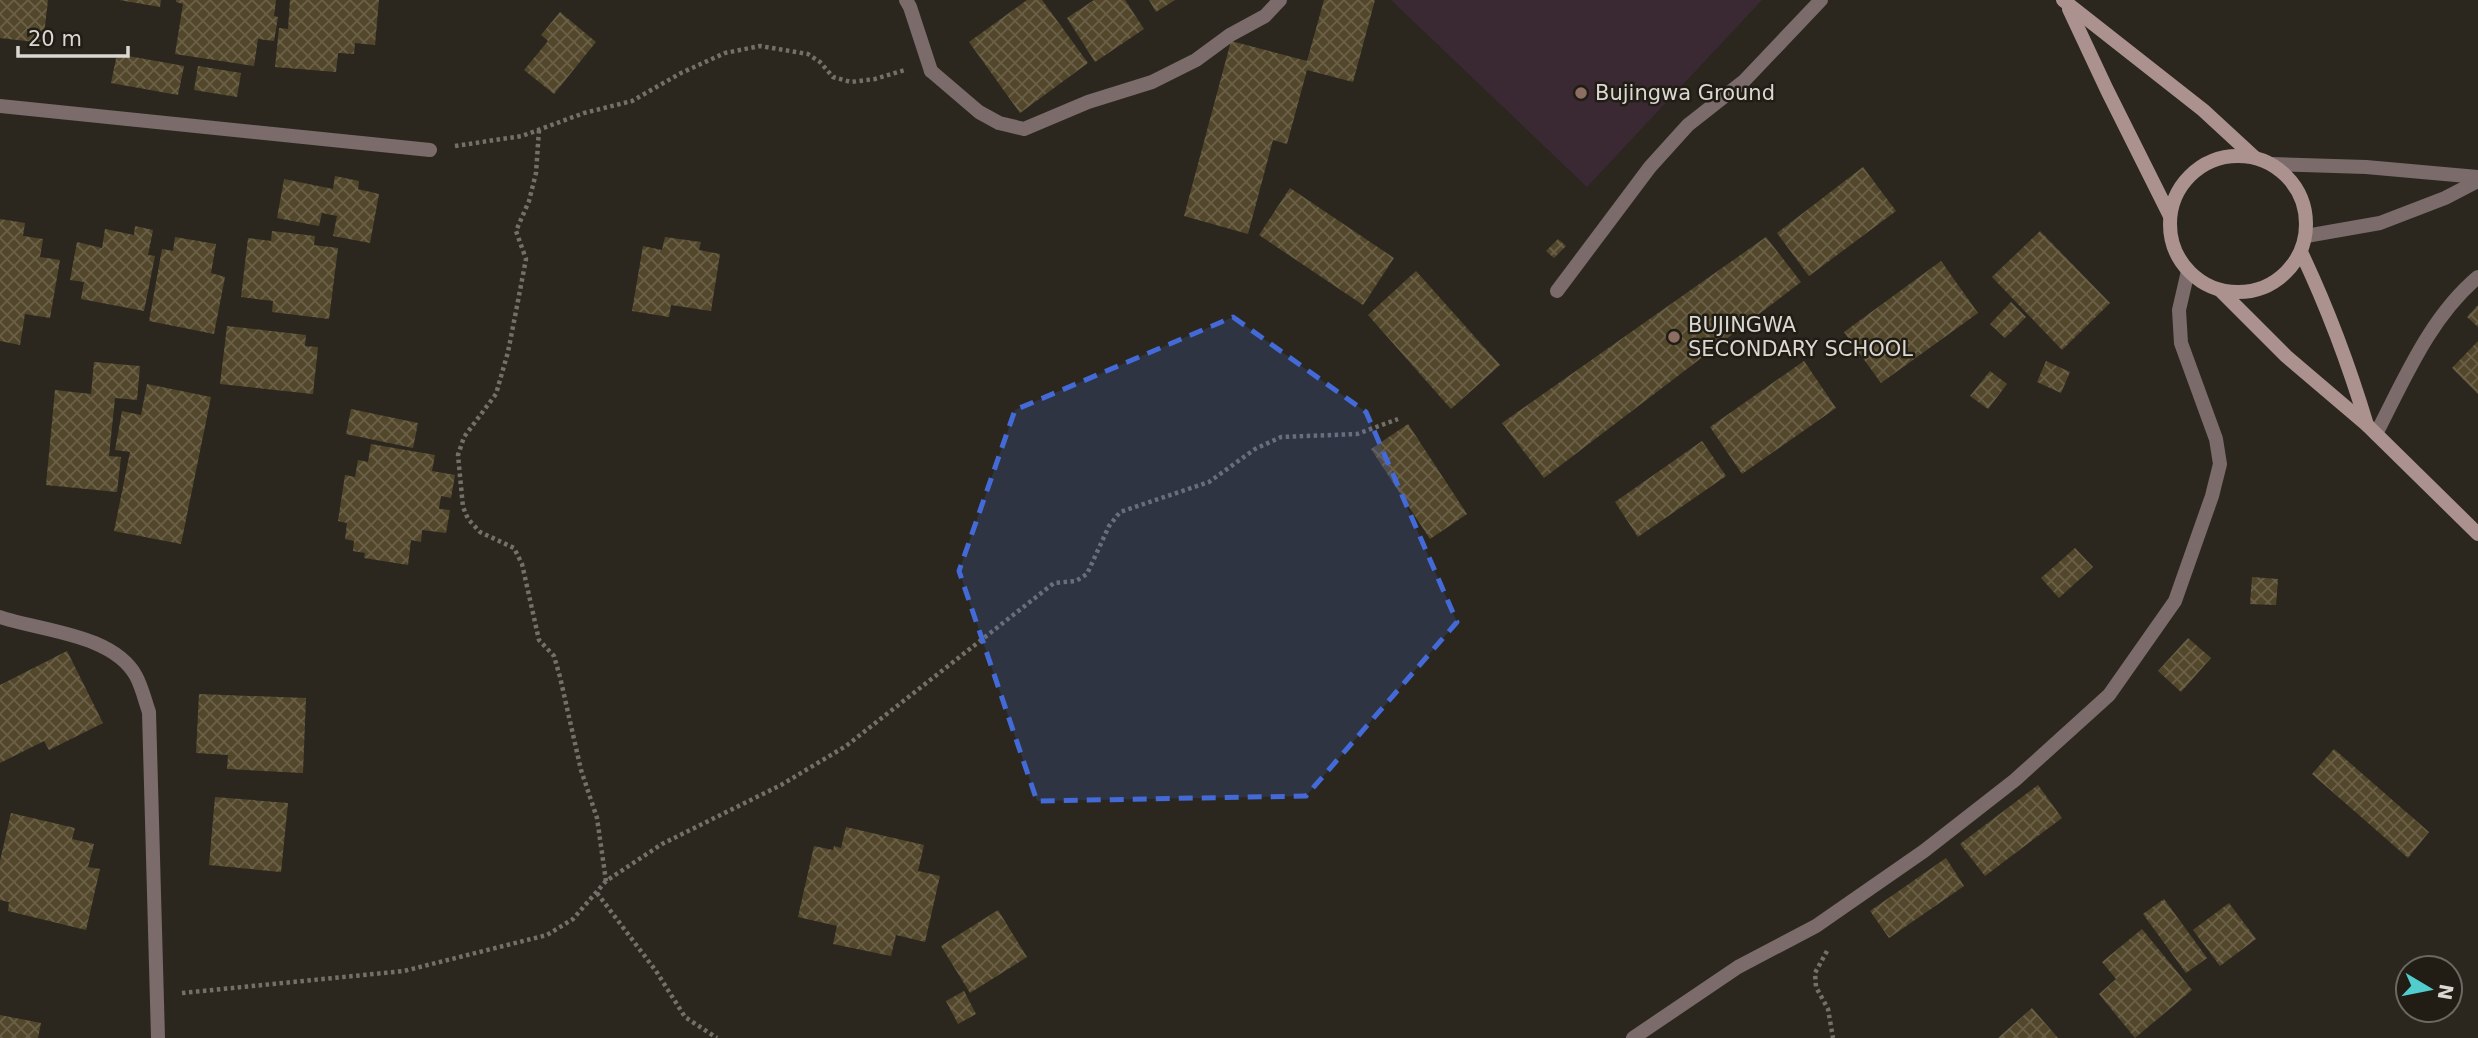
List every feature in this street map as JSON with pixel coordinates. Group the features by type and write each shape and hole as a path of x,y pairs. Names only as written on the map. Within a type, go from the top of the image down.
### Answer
{"main road":[{"path":"2065,3 2203,110 2254,157"},
{"path":"2065,3 2170,216"},
{"path":"2234,155 2254,157 2272,164 2288,177 2300,195 2306,215 2306,236 2291,269 2277,282 2259,290 2241,293 2221,291 2203,284 2188,271 2177,255 2171,236 2170,216 2175,198 2185,181 2199,168 2216,159 2234,155"},
{"path":"2301,252 2329,311 2372,429"},
{"path":"2221,291 2286,356 2372,429 2478,534"}],"street":[{"path":"906,0 931,71 979,112 999,123 1024,129 1088,103 1152,82 1196,60 1230,35 1265,16 1280,0"},
{"path":"1557,291 1650,167 1689,125 1744,81 1821,0"},
{"path":"0,106 429,150"},
{"path":"2272,164 2366,167 2478,179"},
{"path":"2306,236 2380,223 2445,198 2478,179"},
{"path":"1633,1038 1738,967 1816,926 1924,850 2015,780 2109,695 2175,601 2212,496 2220,464 2216,439 2181,344 2179,310 2188,271"},
{"path":"2372,429 2435,326 2478,277"},
{"path":"0,617 82,638 116,654 136,675 149,712 158,1038"}],"path":[{"path":"429,150 522,136 584,113 632,101 681,73 725,53 760,46 808,54 820,62 833,77 851,82 875,79 906,70 931,71"},
{"path":"540,130 530,201 516,231 526,259 508,352 495,394 464,437 458,455 463,508 468,519 480,531 514,548 522,564 539,640 554,656 581,770 597,818 606,881"},
{"path":"157,996 404,971 547,935 573,919 606,881 662,844 781,785 846,746 1054,583 1076,581 1087,574 1109,526 1120,512 1209,482 1255,449 1281,438 1357,433 1398,419"},
{"path":"597,892 669,989 685,1017 717,1038"},
{"path":"1830,945 1815,973 1816,987 1828,1009 1833,1038"}],"highlighted area":[{"path":"1233,317 1366,412 1457,622 1306,796 1037,801 959,571 1015,410"}],"shaded area":[{"name":"Bujingwa Ground","path":"1391,0 1762,0 1587,187"}],"building":[{"path":"0,0 48,0 43,43 0,38"},
{"path":"119,0 161,0 160,7"},
{"path":"176,0 276,0 274,16 278,17 274,41 258,39 254,66 175,54 183,4"},
{"path":"290,0 379,0 375,45 355,43 354,54 338,53 336,72 275,67 279,28 288,29"},
{"path":"1027,0 1042,0 1088,63 1020,113 969,42"},
{"path":"1094,0 1125,0 1144,29 1095,62 1067,18"},
{"path":"1149,0 1175,0 1156,12"},
{"path":"1324,0 1375,0 1353,82 1307,70 1287,144 1273,140 1248,234 1184,216 1231,41 1307,61"},
{"path":"560,12 596,42 554,94 524,70 548,41 541,35"},
{"path":"117,54 184,66 178,95 111,83"},
{"path":"198,66 241,73 237,97 194,90"},
{"name":"BUJINGWA SECONDARY SCHOOL","path":"1863,167 1896,211 1809,276 1777,233"},
{"path":"335,176 359,181 358,189 379,194 370,243 333,236 337,216 322,213 319,226 277,218 284,179 333,189"},
{"path":"1290,188 1394,258 1363,305 1259,235"},
{"path":"0,219 25,223 23,236 43,239 40,257 60,260 50,318 25,314 20,345 0,341"},
{"path":"135,226 153,230 148,255 155,256 144,311 81,299 84,282 70,280 77,242 102,248 105,229 134,235"},
{"path":"272,231 315,236 314,245 338,248 329,319 272,312 273,301 241,297 248,238 271,241"},
{"path":"2040,231 2110,303 2062,350 1992,277"},
{"path":"175,237 216,244 211,273 225,277 214,334 149,321 162,249 173,251"},
{"path":"665,237 701,242 699,250 720,254 711,311 671,305 669,317 632,311 643,246 662,250"},
{"name":"BUJINGWA SECONDARY SCHOOL","path":"1766,237 1801,282 1544,478 1502,423"},
{"path":"1558,239 1566,246 1554,258 1546,251"},
{"path":"1941,261 1978,313 1881,383 1844,332"},
{"path":"1416,271 1500,365 1451,409 1368,315"},
{"path":"2011,302 2026,317 2005,338 1990,324"},
{"path":"2478,305 2478,327 2467,317"},
{"path":"227,326 306,335 305,346 318,347 313,394 220,384"},
{"path":"2478,341 2478,394 2452,368"},
{"path":"1804,361 1836,408 1742,474 1710,427"},
{"path":"2046,361 2070,372 2061,393 2037,382"},
{"path":"94,362 140,366 137,400 115,398 109,456 121,457 117,492 46,485 55,390 91,394"},
{"path":"1990,371 2007,384 1988,409 1970,396"},
{"path":"147,384 211,397 181,544 114,531 130,452 115,450 122,411 141,415"},
{"path":"351,409 418,423 413,448 346,434"},
{"path":"1408,424 1467,514 1430,539 1371,449"},
{"path":"1702,441 1726,476 1638,537 1615,502"},
{"path":"371,444 435,455 432,471 455,475 451,498 441,496 439,509 450,510 446,533 422,530 421,542 411,540 408,565 364,558 365,553 353,551 354,541 345,539 347,523 338,521 345,475 355,477 358,460 368,462"},
{"path":"2075,548 2093,567 2059,598 2041,578"},
{"path":"2252,577 2278,579 2276,605 2250,604"},
{"path":"2188,638 2211,658 2181,692 2158,671"},
{"path":"67,651 103,723 49,750 44,741 0,763 0,685"},
{"path":"199,694 306,698 303,773 227,769 228,755 196,753"},
{"path":"2334,749 2429,832 2408,858 2312,774"},
{"path":"2038,785 2062,818 1985,876 1960,844"},
{"path":"215,797 288,803 281,872 209,865"},
{"path":"11,813 75,828 72,839 94,844 88,867 100,869 86,930 8,911 9,902 0,900 0,861"},
{"path":"846,827 924,845 918,871 940,876 925,942 896,935 891,956 833,944 837,926 798,917 814,846 833,850 834,846 841,848"},
{"path":"1946,858 1964,886 1889,938 1870,911"},
{"path":"2164,899 2207,958 2186,973 2143,914"},
{"path":"2229,903 2256,939 2220,966 2193,930"},
{"path":"998,910 1027,957 970,993 941,946"},
{"path":"2142,929 2192,990 2135,1038 2099,994 2116,979 2102,962"},
{"path":"964,991 976,1014 958,1024 946,1001"},
{"path":"2032,1008 2058,1038 1998,1038"},
{"path":"0,1015 41,1023 38,1038 0,1038"}],"place":[{"name":"Bujingwa Ground","path":"1581,93"},
{"name":"BUJINGWA SECONDARY SCHOOL","path":"1674,337"}]}
